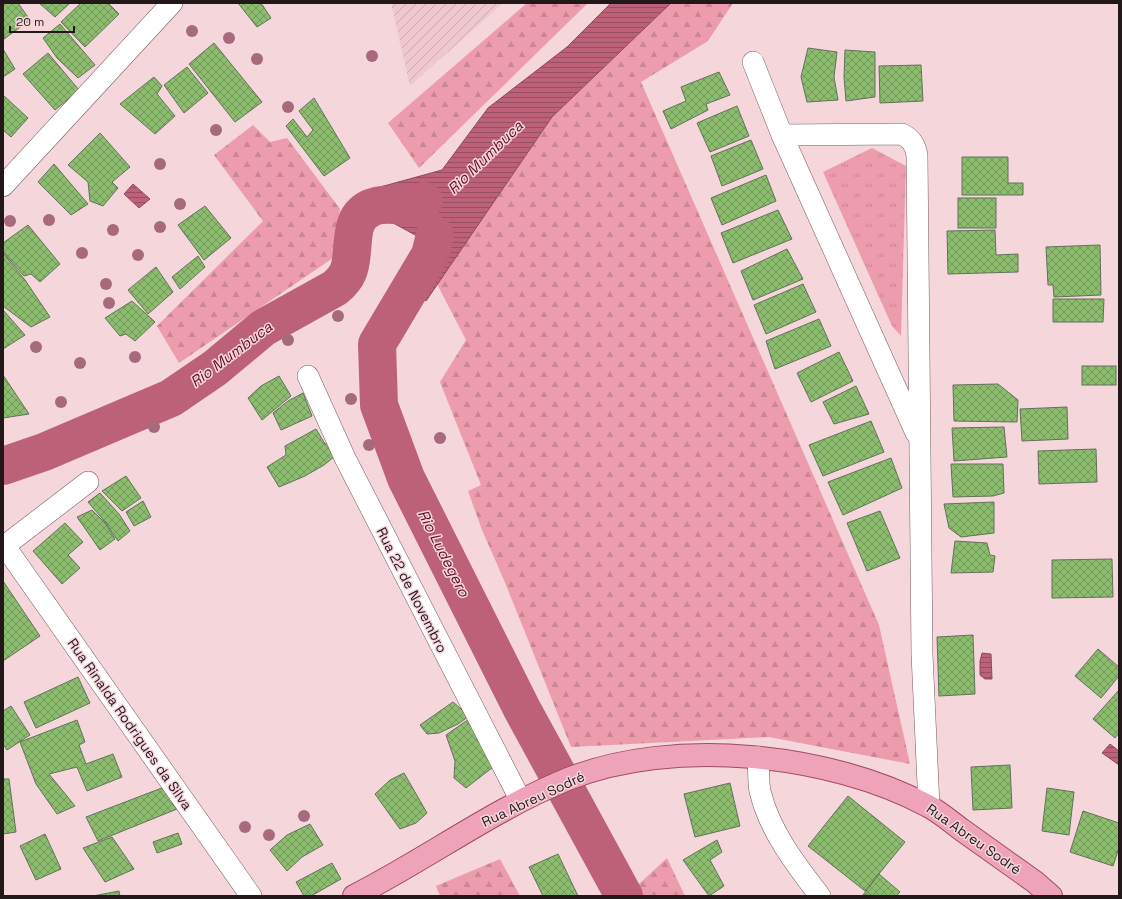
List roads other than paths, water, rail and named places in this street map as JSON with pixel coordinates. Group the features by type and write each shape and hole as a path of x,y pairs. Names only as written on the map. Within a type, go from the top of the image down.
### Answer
{"main road":[{"name":"Rua Abreu Sodré","path":"354,896 409,866 467,830 521,801 569,779 608,767 660,758 711,755 758,757 823,767 879,784 929,806 1035,882 1051,896"}],"street":[{"path":"3,186 172,3"},
{"path":"753,62 782,135 920,441"},
{"path":"782,135 902,134 909,137 914,143 917,155 922,654 929,806"},
{"name":"Rua 22 de Novembro","path":"308,376 349,465 521,801"},
{"name":"Rua Rinalda Rodrigues da Silva","path":"88,482 10,541 8,544 9,552 251,896"},
{"path":"758,757 760,790 768,815 797,866 820,896"}],"water":[{"path":"611,3 671,3 552,117 426,301 408,274 417,236 384,218 362,192 442,170 488,108 567,47"},
{"path":"133,184 150,199 139,208 124,194"},
{"path":"982,653 991,654 992,679 985,679 980,675 980,661"},
{"path":"1110,744 1119,751 1119,765 1102,753"}],"waterway":[{"name":"Rio Mumbuca","path":"3,466 44,452 171,398 215,368 263,328 335,288 344,279 348,272 351,264 355,226 364,212 378,206 412,205 424,201"},
{"name":"Rio Ludegero","path":"435,235 430,255 377,344 379,405 406,478 522,709 624,896"}]}
